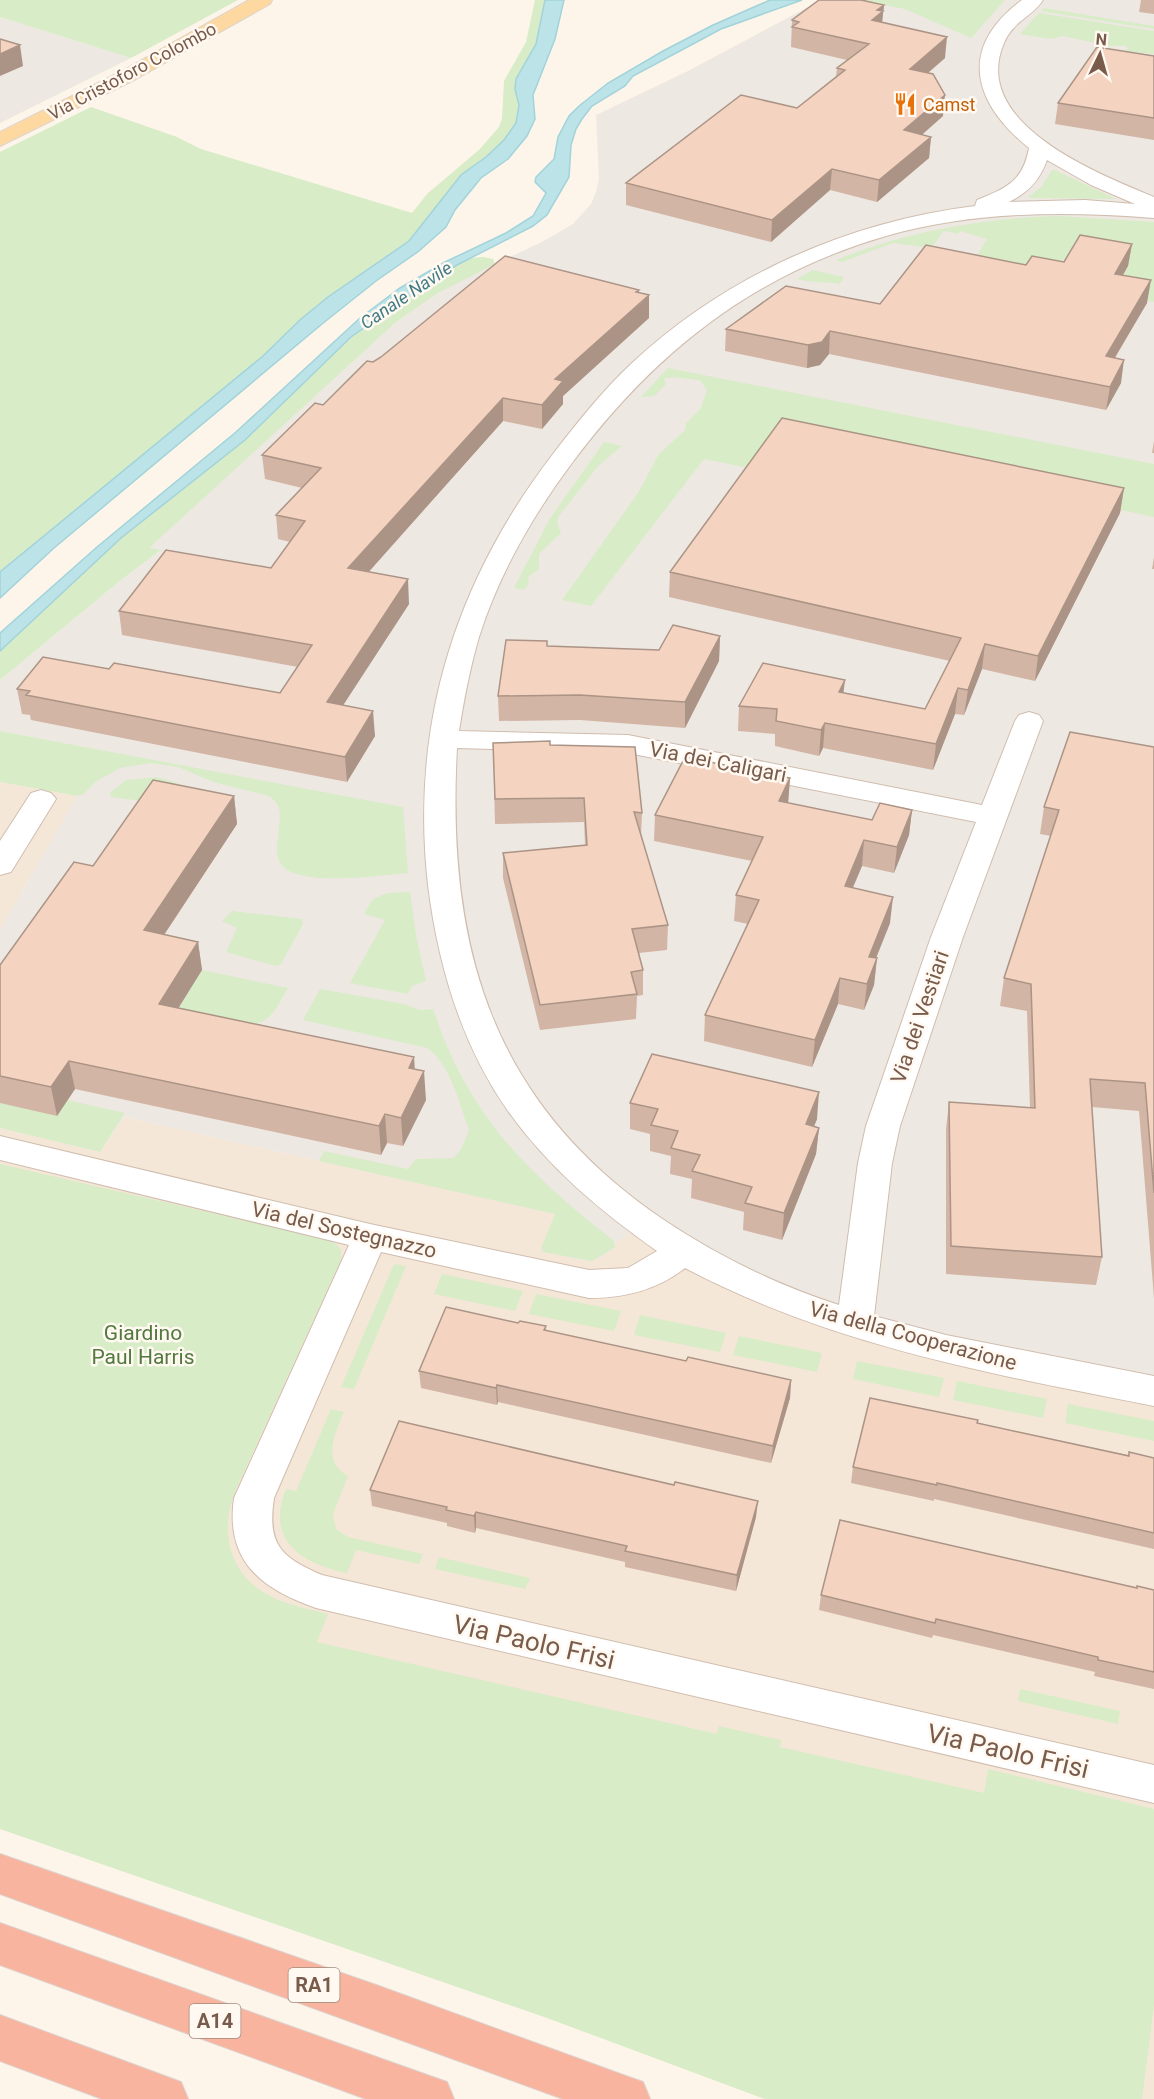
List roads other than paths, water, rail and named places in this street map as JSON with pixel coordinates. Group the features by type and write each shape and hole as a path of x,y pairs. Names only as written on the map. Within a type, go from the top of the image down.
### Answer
{"highway":[{"name":"RA1","path":"0,1874 379,2008 626,2099"},
{"name":"A14","path":"0,1944 430,2099"},
{"path":"0,2038 164,2099"}],"main road":[{"name":"Via Cristoforo Colombo","path":"0,140 129,75 263,0"}],"street":[{"path":"1034,0 1014,14 999,34 990,57 987,76 989,87 999,105 1011,122 1039,147 1069,166 1154,206"},
{"path":"970,211 1007,195 1023,185 1033,172 1039,147"},
{"name":"Via della Cooperazione","path":"1154,212 1070,206 970,211 920,220 871,233 780,270 708,312 643,365 613,396 531,501 482,593 466,633 450,694 442,739 438,809 446,902 459,974 479,1032 506,1083 553,1144 624,1210 682,1251 725,1275 774,1296 855,1324 1012,1363 1154,1391"},
{"name":"Via dei Vestiari","path":"855,1324 875,1162 883,1126 991,816 1029,721"},
{"name":"Via dei Caligari","path":"442,739 628,744 991,816"},
{"path":"0,865 41,799"},
{"name":"Via del Sostegnazzo","path":"0,1148 370,1237 598,1285 638,1280 652,1274 682,1251"},
{"name":"Via Paolo Frisi","path":"370,1237 254,1498 250,1516 252,1535 260,1553 273,1570 291,1581 316,1591 1154,1784"}],"water":[{"path":"545,0 564,0 555,39 533,95 535,119 527,136 508,159 481,178 455,210 446,227 419,251 376,281 322,324 54,548 0,598 0,572 263,356 301,319 328,297 409,241 461,175 486,157 504,140 516,123 519,105 515,89 516,79 536,44"},
{"name":"Canale Navile","path":"770,0 802,0 721,29 633,76 625,86 592,106 576,129 571,145 569,177 547,215 533,226 457,265 351,337 245,440 121,538 0,651 0,633 97,547 236,432 360,318 400,288 445,262 506,233 533,216 546,193 535,182 536,177 554,159 558,137 569,116 579,106 608,83 663,51 713,25"}],"place":[{"name":"Camst","path":"905,104"}],"park label":[{"name":"Giardino Paul Harris","path":"143,1345"}]}
